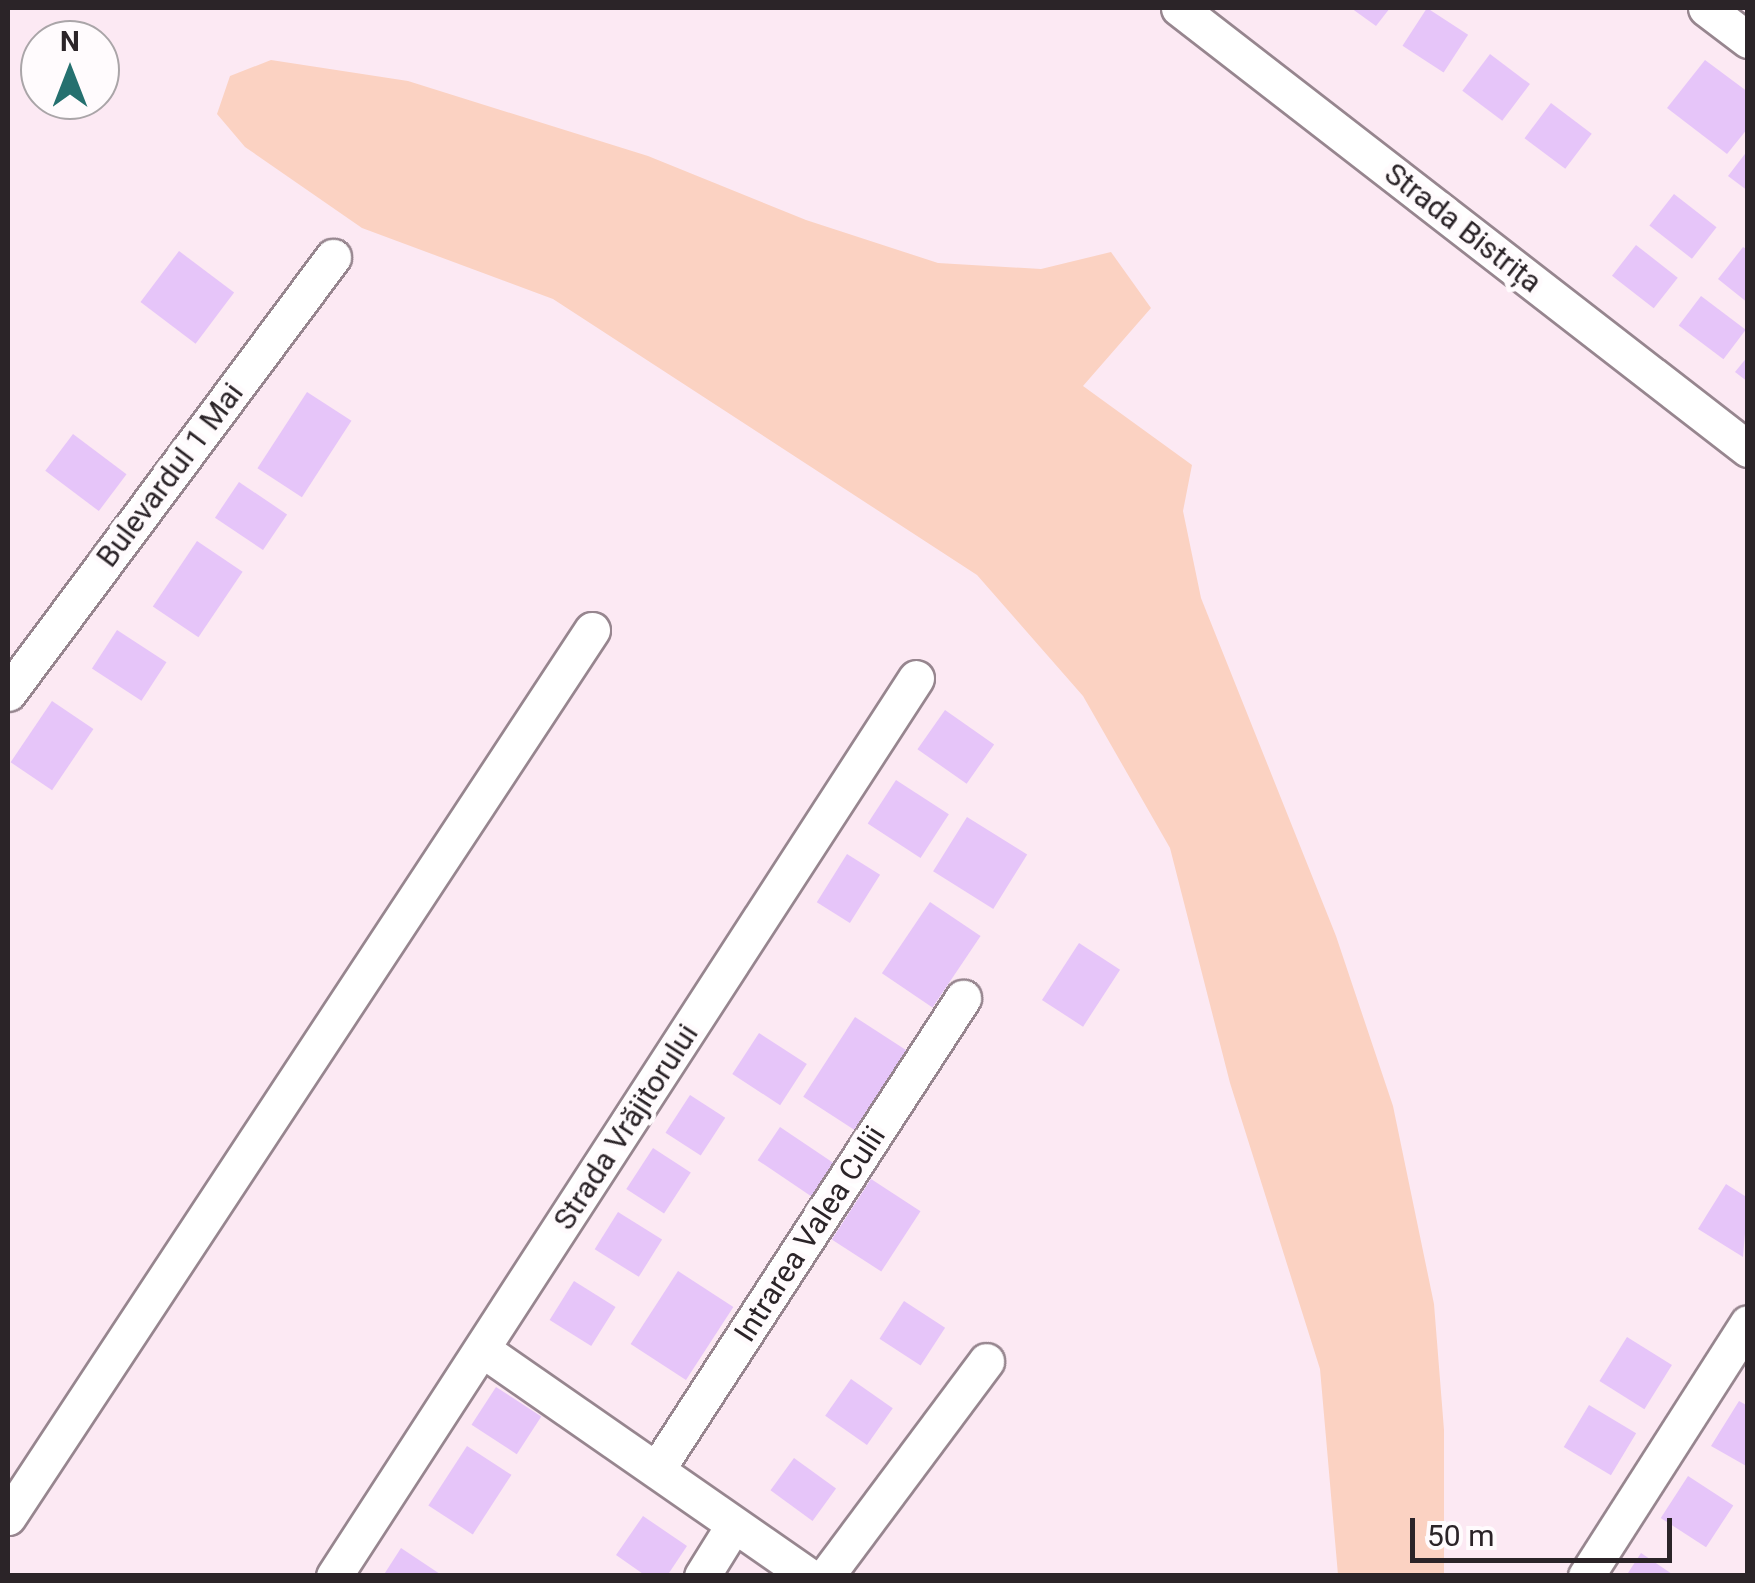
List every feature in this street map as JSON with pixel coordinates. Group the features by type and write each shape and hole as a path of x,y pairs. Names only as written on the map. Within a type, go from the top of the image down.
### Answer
{"street":[{"name":"Strada Bistrița","path":"1180,8 1748,449"},
{"path":"1706,8 1748,40"},
{"name":"Bulevardul 1 Mai","path":"8,693 333,258"},
{"path":"8,1517 592,630"},
{"name":"Strada Vrăjitorului","path":"334,1576 916,678"},
{"name":"Intrarea Valea Culii","path":"657,1470 963,998"},
{"path":"1586,1576 1748,1323"},
{"path":"482,1349 809,1576"},
{"path":"826,1576 986,1361"},
{"path":"702,1576 733,1526"}],"shaded area":[{"path":"271,60 408,81 648,156 806,220 938,263 1041,269 1111,252 1151,308 1083,386 1192,465 1183,511 1201,598 1336,936 1393,1106 1434,1304 1444,1430 1444,1575 1338,1575 1320,1369 1230,1083 1170,848 1083,696 977,575 553,299 362,228 245,147 217,114 230,76"}],"building":[{"path":"1351,8 1390,8 1376,26"},
{"path":"1427,8 1468,35 1444,72 1402,46"},
{"path":"1490,54 1530,84 1502,121 1462,91"},
{"path":"1705,60 1748,92 1748,128 1727,154 1667,108"},
{"path":"1551,103 1592,134 1565,169 1525,138"},
{"path":"1748,150 1748,191 1728,176"},
{"path":"1674,194 1717,227 1692,259 1649,226"},
{"path":"1636,245 1678,278 1654,308 1612,276"},
{"path":"1743,247 1748,250 1748,303 1718,279"},
{"path":"179,251 234,293 196,344 140,302"},
{"path":"1701,296 1746,330 1723,359 1679,326"},
{"path":"1748,356 1748,382 1735,372"},
{"path":"307,392 351,421 302,497 257,468"},
{"path":"73,434 127,474 99,511 45,471"},
{"path":"239,482 287,514 263,550 215,518"},
{"path":"197,541 243,572 198,637 153,606"},
{"path":"117,630 166,662 141,701 92,669"},
{"path":"52,701 93,729 52,790 11,762"},
{"path":"945,710 994,744 967,784 917,749"},
{"path":"896,780 949,814 921,858 868,824"},
{"path":"967,817 1027,855 993,909 933,871"},
{"path":"847,854 880,875 850,923 817,902"},
{"path":"930,902 981,936 932,1007 882,973"},
{"path":"1079,943 1120,970 1083,1027 1042,1000"},
{"path":"855,1017 908,1051 856,1131 803,1097"},
{"path":"759,1033 807,1064 780,1105 732,1074"},
{"path":"690,1095 725,1118 701,1156 665,1133"},
{"path":"780,1127 834,1163 812,1197 758,1160"},
{"path":"653,1148 691,1173 664,1214 626,1189"},
{"path":"871,1179 920,1211 881,1272 832,1239"},
{"path":"1726,1184 1748,1198 1743,1257 1698,1229"},
{"path":"618,1212 662,1240 639,1277 595,1249"},
{"path":"678,1271 733,1307 686,1380 631,1344"},
{"path":"574,1281 616,1307 591,1346 550,1320"},
{"path":"904,1301 945,1328 921,1365 879,1339"},
{"path":"1627,1337 1672,1365 1644,1409 1599,1381"},
{"path":"851,1379 893,1408 867,1445 825,1416"},
{"path":"496,1387 541,1416 517,1454 471,1425"},
{"path":"1739,1401 1748,1406 1748,1467 1711,1446"},
{"path":"1589,1405 1636,1433 1611,1475 1564,1447"},
{"path":"467,1446 511,1475 473,1534 428,1506"},
{"path":"794,1458 836,1489 813,1521 770,1490"},
{"path":"1688,1476 1733,1505 1706,1547 1661,1518"},
{"path":"643,1516 687,1546 667,1576 646,1576 616,1555"},
{"path":"401,1548 443,1576 383,1576"},
{"path":"1641,1553 1675,1576 1626,1576"}]}
